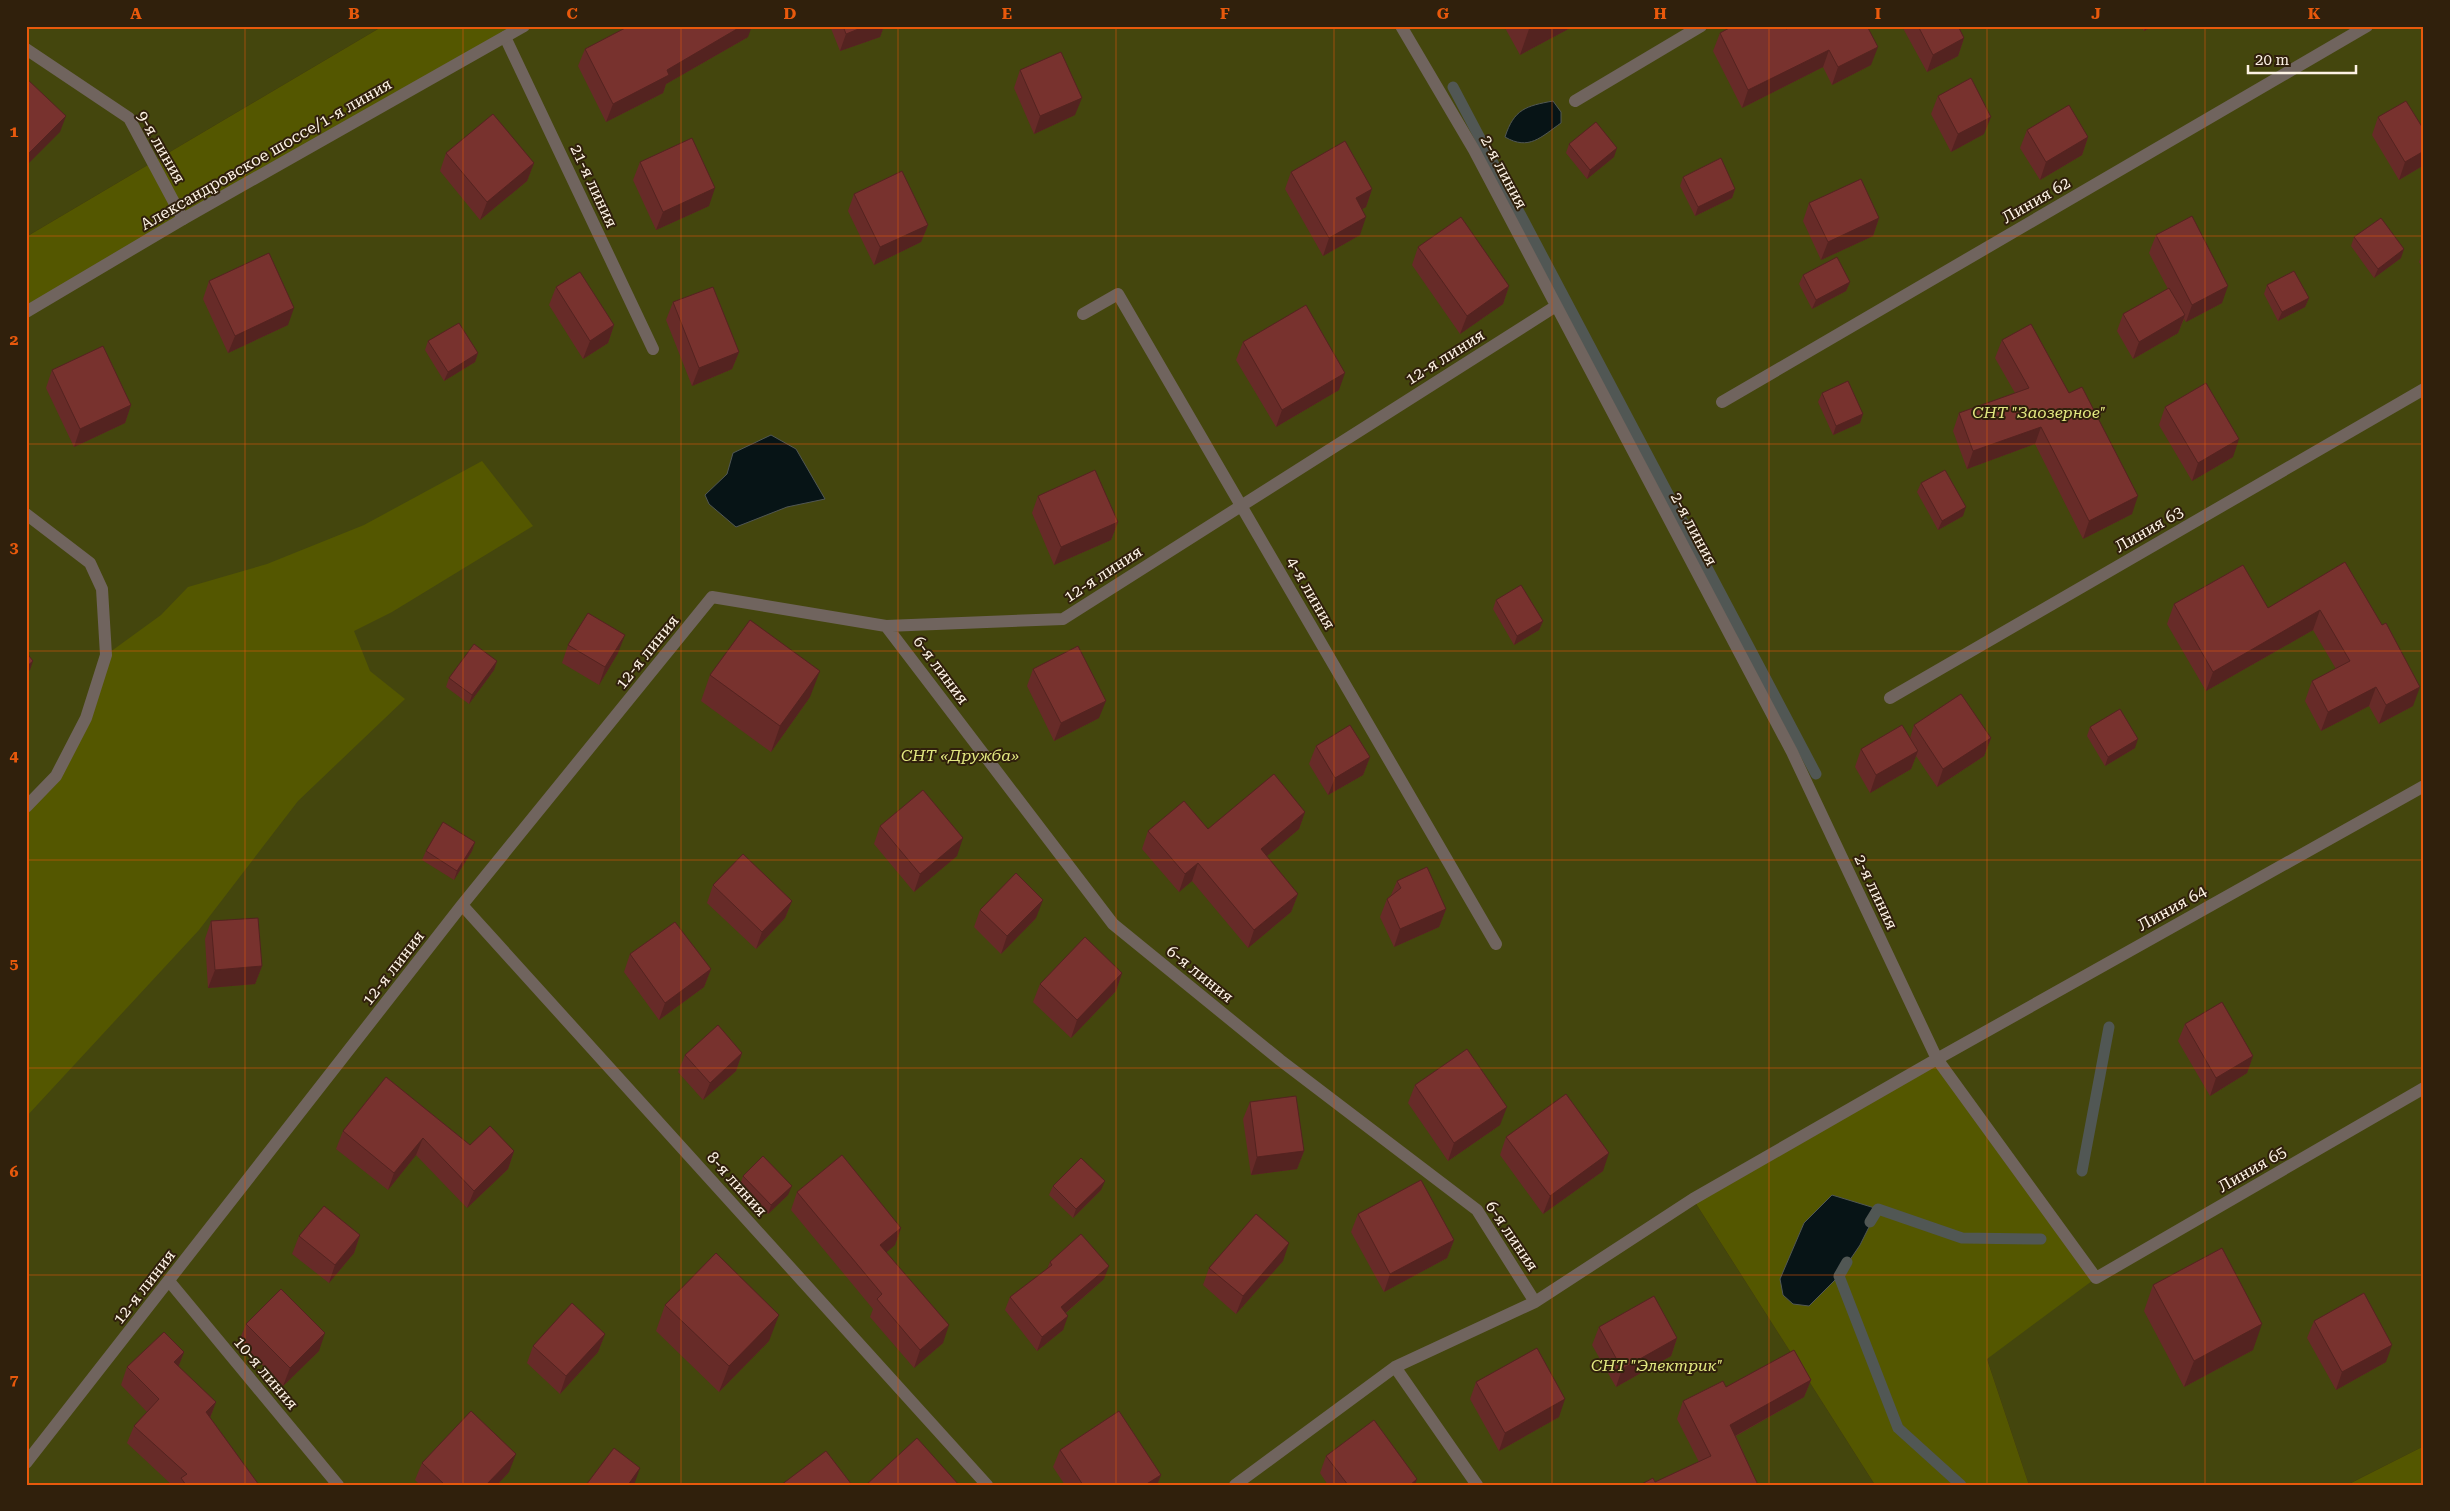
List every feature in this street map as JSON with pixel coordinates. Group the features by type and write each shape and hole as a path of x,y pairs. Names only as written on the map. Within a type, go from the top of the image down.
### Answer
{"street":[{"name":"Александровское шоссе/1-я линия","path":"26,312 183,219 524,26"},
{"name":"2-я линия","path":"1401,26 1474,150 1634,449 1792,752 1937,1059 2096,1278"},
{"path":"1575,101 1701,26"},
{"name":"Линия 62","path":"1722,402 2367,26"},
{"name":"21-я линия","path":"505,37 653,349"},
{"name":"9-я линия","path":"26,50 129,118 183,219"},
{"name":"4-я линия","path":"1083,314 1118,294 1496,944"},
{"name":"12-я линия","path":"26,1463 462,905 712,597 886,626 1063,620 1556,306"},
{"name":"Линия 63","path":"1890,698 2424,389"},
{"path":"26,514 90,563 102,589 106,655 86,718 65,759 56,776 26,807"},
{"name":"6-я линия","path":"886,626 1113,924 1280,1060 1477,1210 1535,1302"},
{"name":"Линия 64","path":"1235,1485 1396,1367 1535,1302 1693,1199 1937,1059 2424,786"},
{"name":"8-я линия","path":"462,905 987,1485"},
{"name":"Линия 65","path":"2096,1278 2424,1088"},
{"name":"10-я линия","path":"169,1281 338,1485"},
{"path":"1396,1367 1477,1485"}],"green space":[{"path":"26,26 383,26 26,237"},
{"name":"СНТ «Дружба»","path":"521,26 2424,26 2424,1446 2347,1485 2029,1485 1987,1359 1693,1199 1875,1485 26,1485 26,313"}],"shaded area":[{"path":"383,26 521,26 26,313 26,237"},
{"path":"1553,101 1561,112 1561,123 1541,137 1528,142 1521,143 1505,137 1512,120 1522,110"},
{"path":"771,435 796,449 825,499 787,507 736,527 709,504 705,495 727,474 733,453"},
{"path":"482,461 533,526 392,612 354,631 370,671 405,699 298,801 199,930 26,1117 26,808 56,776 106,655 161,615 188,587 267,564 364,525"},
{"path":"1937,1059 2096,1278 1987,1359 2029,1485 1875,1485 1693,1199","holes":["1832,1195 1877,1209 1804,1223"]},
{"path":"1832,1195 1878,1209 1860,1245 1839,1276 1809,1306 1793,1304 1783,1295 1780,1279 1804,1223"},
{"path":"2424,1446 2424,1485 2347,1485"}],"building":[{"path":"629,26 742,26 667,70 669,75 613,104 585,49"},
{"path":"843,26 866,26 846,34"},
{"path":"1733,26 1785,26 1786,29 1791,26 1867,26 1878,47 1838,67 1829,50 1748,90 1720,33"},
{"path":"1918,26 1958,26 1964,38 1933,55"},
{"path":"1061,52 1082,98 1040,116 1020,70"},
{"path":"26,78 66,116 26,156"},
{"path":"1971,78 1991,117 1958,134 1938,96"},
{"path":"2406,101 2424,130 2424,151 2405,162 2378,117"},
{"path":"2069,105 2088,137 2046,162 2027,130"},
{"path":"493,114 534,163 487,202 446,153"},
{"path":"1596,122 1617,148 1590,170 1569,144"},
{"path":"692,138 715,188 663,212 640,162"},
{"path":"1345,141 1372,189 1356,198 1366,217 1329,238 1291,172"},
{"path":"1721,158 1735,189 1698,207 1683,177"},
{"path":"902,171 928,225 880,247 854,194"},
{"path":"1861,179 1879,218 1828,242 1809,203"},
{"path":"2192,216 2228,286 2192,305 2156,235"},
{"path":"1461,217 1509,286 1467,316 1418,247"},
{"path":"2381,218 2404,249 2378,269 2354,237"},
{"path":"269,253 294,308 235,336 209,281"},
{"path":"1837,257 1850,282 1816,300 1803,275"},
{"path":"2294,271 2309,298 2282,312 2267,285"},
{"path":"580,272 614,325 590,341 556,287"},
{"path":"713,287 739,352 699,368 673,302"},
{"path":"2169,288 2185,315 2139,342 2123,314"},
{"path":"1306,305 1345,373 1282,410 1243,342"},
{"path":"459,323 478,353 448,372 428,341"},
{"path":"2031,324 2069,393 2082,387 2138,496 2089,521 2041,427 1973,451 1959,413 2029,388 2002,340"},
{"path":"103,346 131,405 80,429 52,370"},
{"path":"1848,381 1863,414 1836,426 1822,393"},
{"path":"2206,383 2239,439 2198,463 2165,407"},
{"path":"1095,470 1118,522 1061,547 1038,496"},
{"path":"1945,470 1966,507 1942,521 1921,483"},
{"path":"2345,562 2382,625 2386,623 2420,687 2386,705 2376,687 2328,712 2312,681 2350,661 2320,610 2213,672 2174,604 2243,565 2268,608"},
{"path":"1521,585 1543,621 1517,636 1496,600"},
{"path":"588,613 625,635 605,667 568,645"},
{"path":"750,620 820,671 780,726 710,675"},
{"path":"474,644 497,661 472,695 449,678"},
{"path":"1078,646 1106,701 1061,723 1033,669"},
{"path":"26,652 33,661 26,667"},
{"path":"1961,694 1991,738 1943,769 1914,725"},
{"path":"2120,709 2138,739 2108,757 2090,727"},
{"path":"1350,725 1370,757 1335,778 1316,746"},
{"path":"1902,725 1918,751 1876,775 1861,749"},
{"path":"1274,774 1305,812 1261,849 1298,894 1254,930 1198,863 1185,874 1148,831 1184,801 1208,829"},
{"path":"923,790 963,838 920,874 880,826"},
{"path":"443,822 475,842 457,871 426,851"},
{"path":"743,854 792,901 762,932 713,885"},
{"path":"1427,867 1446,909 1400,929 1387,899 1401,888 1397,881"},
{"path":"1016,873 1043,900 1007,936 980,910"},
{"path":"258,918 262,966 215,970 211,921"},
{"path":"675,922 711,969 665,1003 630,954"},
{"path":"1085,937 1122,973 1077,1020 1040,984"},
{"path":"2222,1002 2253,1056 2216,1078 2185,1024"},
{"path":"718,1025 742,1053 710,1083 685,1055"},
{"path":"1467,1049 1507,1107 1454,1143 1415,1085"},
{"path":"386,1077 470,1145 490,1126 514,1151 474,1191 423,1138 394,1173 343,1131"},
{"path":"1566,1094 1609,1153 1550,1196 1506,1137"},
{"path":"1296,1096 1304,1151 1257,1157 1250,1102"},
{"path":"842,1155 901,1228 880,1245 949,1325 920,1350 877,1299 882,1294 797,1192"},
{"path":"763,1156 792,1186 771,1205 743,1176"},
{"path":"1081,1158 1105,1181 1076,1209 1053,1186"},
{"path":"1421,1180 1454,1240 1390,1274 1358,1214"},
{"path":"324,1206 360,1235 335,1265 299,1236"},
{"path":"1256,1214 1289,1243 1243,1296 1209,1268"},
{"path":"1081,1234 1109,1266 1061,1307 1068,1316 1042,1337 1010,1297 1052,1265 1050,1262"},
{"path":"2222,1248 2262,1324 2194,1361 2153,1285"},
{"path":"716,1253 779,1315 729,1366 665,1305"},
{"path":"281,1289 325,1333 290,1368 246,1324"},
{"path":"2364,1293 2392,1345 2342,1372 2314,1321"},
{"path":"1654,1296 1677,1338 1622,1369 1599,1327"},
{"path":"572,1303 605,1334 566,1376 533,1346"},
{"path":"164,1332 184,1352 174,1362 216,1402 206,1412 259,1485 186,1485 181,1478 187,1474 134,1426 159,1399 127,1367"},
{"path":"1537,1348 1565,1399 1505,1433 1476,1382"},
{"path":"1794,1350 1811,1380 1730,1425 1758,1485 1640,1485 1653,1478 1655,1482 1711,1456 1683,1401 1723,1381 1726,1387"},
{"path":"471,1411 516,1454 486,1485 445,1485 422,1463"},
{"path":"1119,1411 1161,1475 1145,1485 1083,1485 1060,1450"},
{"path":"1374,1420 1417,1479 1410,1485 1348,1485 1326,1456"},
{"path":"917,1438 959,1485 866,1485"},
{"path":"614,1448 640,1468 628,1485 586,1485"},
{"path":"826,1451 852,1485 781,1485"}],"waterway":[{"path":"1453,87 1816,774"},
{"path":"2082,1171 2109,1027"},
{"path":"1870,1222 1878,1209 1962,1238 2041,1239"},
{"path":"1847,1262 1839,1276 1898,1428 1961,1485"}],"park label":[{"name":"СНТ \"Заозерное\"","path":"2039,412"},
{"name":"СНТ \"Электрик\"","path":"1657,1365"}]}
